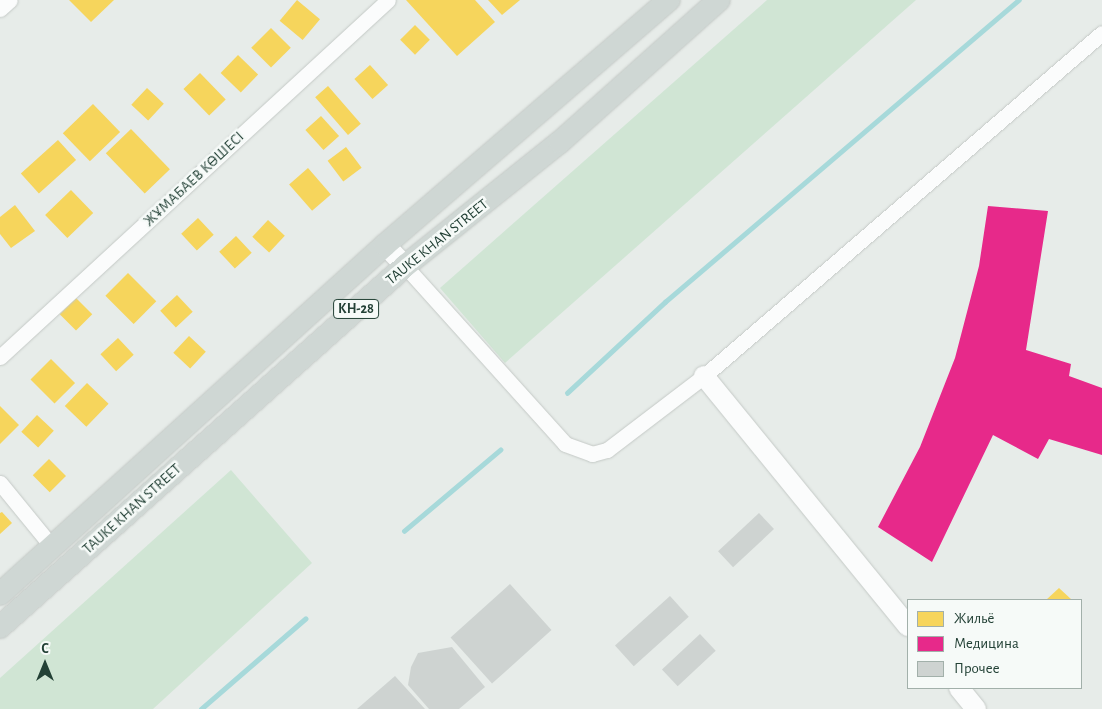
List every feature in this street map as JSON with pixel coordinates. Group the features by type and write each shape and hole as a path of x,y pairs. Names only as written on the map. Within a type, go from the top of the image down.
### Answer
{"main road":[{"name":"TAUKE KHAN STREET","path":"0,594 54,548 385,245 669,0"},
{"name":"TAUKE KHAN STREET","path":"0,627 405,266 560,142 719,0"}],"street":[{"path":"0,9 10,0"},
{"name":"ЖҰМАБАЕВ КӨШЕСІ","path":"0,357 388,0"},
{"path":"385,245 565,444 580,452 592,454 621,444 704,376 1102,33"},
{"path":"704,376 907,625"},
{"path":"0,483 54,548"},
{"path":"960,689 976,709"}],"green space":[{"path":"767,0 916,0 505,363 440,288"},
{"path":"231,470 312,563 153,709 0,709 0,678"}],"building: Жильё":[{"path":"69,0 114,0 91,22"},
{"path":"297,0 320,19 303,40 280,21"},
{"path":"406,0 475,0 495,22 457,56"},
{"path":"488,0 520,0 502,15"},
{"path":"415,25 430,40 415,55 400,40"},
{"path":"271,28 291,48 271,68 251,48"},
{"path":"238,55 258,74 241,92 221,73"},
{"path":"370,65 388,85 372,99 354,79"},
{"path":"200,73 226,100 209,116 183,89"},
{"path":"328,86 361,124 348,135 315,97"},
{"path":"147,88 164,104 148,121 131,105"},
{"path":"93,104 120,132 90,161 63,133"},
{"path":"321,116 339,136 323,150 305,130"},
{"path":"131,129 170,169 145,194 106,153"},
{"path":"58,140 76,160 39,194 21,173"},
{"path":"346,147 362,168 343,182 328,161"},
{"path":"308,168 331,194 312,211 289,184"},
{"path":"71,190 93,213 67,238 45,215"},
{"path":"15,205 35,231 11,248 0,234 0,217"},
{"path":"198,218 214,235 197,251 181,234"},
{"path":"268,220 285,236 269,253 252,237"},
{"path":"236,236 252,253 235,269 219,252"},
{"path":"128,273 156,301 134,324 105,296"},
{"path":"177,295 193,312 176,328 160,311"},
{"path":"76,298 92,314 76,331 60,314"},
{"path":"189,336 206,352 190,369 173,353"},
{"path":"118,338 134,355 116,371 100,354"},
{"path":"51,359 75,383 55,404 30,380"},
{"path":"87,383 109,404 86,427 65,406"},
{"path":"0,406 19,425 0,444"},
{"path":"37,415 54,431 38,448 21,432"},
{"path":"49,459 66,476 50,492 33,475"},
{"path":"2,512 12,523 0,534 0,513"},
{"path":"1059,588 1071,599 1047,599"}],"building: Медицина":[{"path":"988,206 1048,211 1026,350 1071,364 1069,376 1102,388 1102,455 1049,439 1038,459 993,435 932,562 878,527 920,447 955,358 979,266"}],"building: Прочее":[{"path":"759,513 774,529 733,567 718,551"},
{"path":"510,584 551,630 492,684 451,638"},
{"path":"670,596 689,617 634,666 615,646"},
{"path":"700,634 716,651 678,686 662,669"},
{"path":"452,647 485,687 459,709 429,709 408,685 411,667 418,653"},
{"path":"395,676 425,709 357,709"}],"waterway":[{"path":"567,393 665,302 1019,0"},
{"path":"404,531 500,450"},
{"path":"201,709 305,619"}]}
